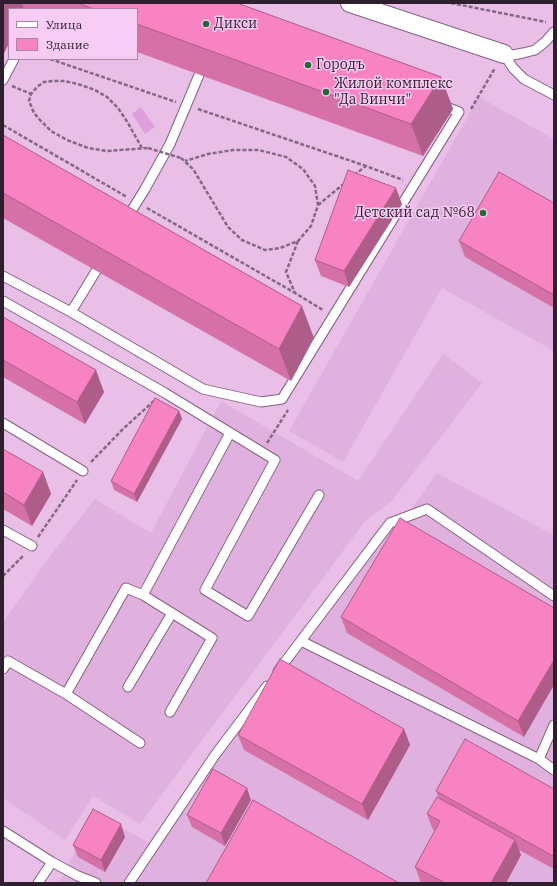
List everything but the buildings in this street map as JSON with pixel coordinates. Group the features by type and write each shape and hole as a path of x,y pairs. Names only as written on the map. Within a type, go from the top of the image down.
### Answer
{"street":[{"path":"350,3 504,54"}],"lane":[{"path":"504,54 523,54 535,50 545,42 551,28"},
{"path":"504,54 513,68 524,80 554,95"},
{"path":"4,82 14,60"},
{"path":"122,228 170,144 198,75"},
{"path":"3,276 70,312 203,389 261,402 282,399 459,112 429,100"},
{"path":"70,312 96,271"},
{"path":"3,301 165,393 275,460 205,590 248,616 319,495"},
{"path":"3,423 83,471"},
{"path":"144,595 230,433"},
{"path":"128,883 215,755 390,523 427,509 554,596"},
{"path":"3,530 32,546"},
{"path":"66,694 126,588 144,595 212,638 170,712"},
{"path":"128,687 172,613"},
{"path":"301,641 539,759 554,770"},
{"path":"3,669 8,661 66,694 140,743"},
{"path":"539,759 554,725"},
{"path":"3,831 52,862 78,876 96,883"},
{"path":"38,883 52,862"}],"path":[{"path":"451,3 543,21 551,28"},
{"path":"53,60 366,166"},
{"path":"142,148 118,108 107,97 94,90 78,84 64,81 52,81 44,82 37,87 32,94 29,102 34,113 51,130 67,140 88,148 107,151 148,148 181,158 193,169 228,227 242,240 265,250 280,248 298,241"},
{"path":"4,82 32,94"},
{"path":"3,125 333,316"},
{"path":"185,161 208,154 233,150 259,150 286,157 303,169 315,186 318,205 311,226 298,241 286,272 295,293"},
{"path":"3,576 32,546 83,471 124,428 149,405 165,393"}],"shaded area":[{"name":"Детский сад №68","path":"479,97 554,139 554,351 442,288 343,462 289,431"},
{"path":"141,107 155,127 145,134 132,114"},
{"path":"443,354 482,383 391,502 366,520 140,824 93,796 65,840 3,798 3,622 48,559 95,499 151,533 221,401 358,481"},
{"path":"437,473 554,535 554,883 59,883 96,813 151,844 377,529 409,512"}],"place":[{"name":"Дикси","path":"206,24"},
{"name":"Городъ","path":"308,65"},
{"name":"Жилой комплекс \"Да Винчи\"","path":"326,92"},
{"name":"Детский сад №68","path":"483,213"}]}
